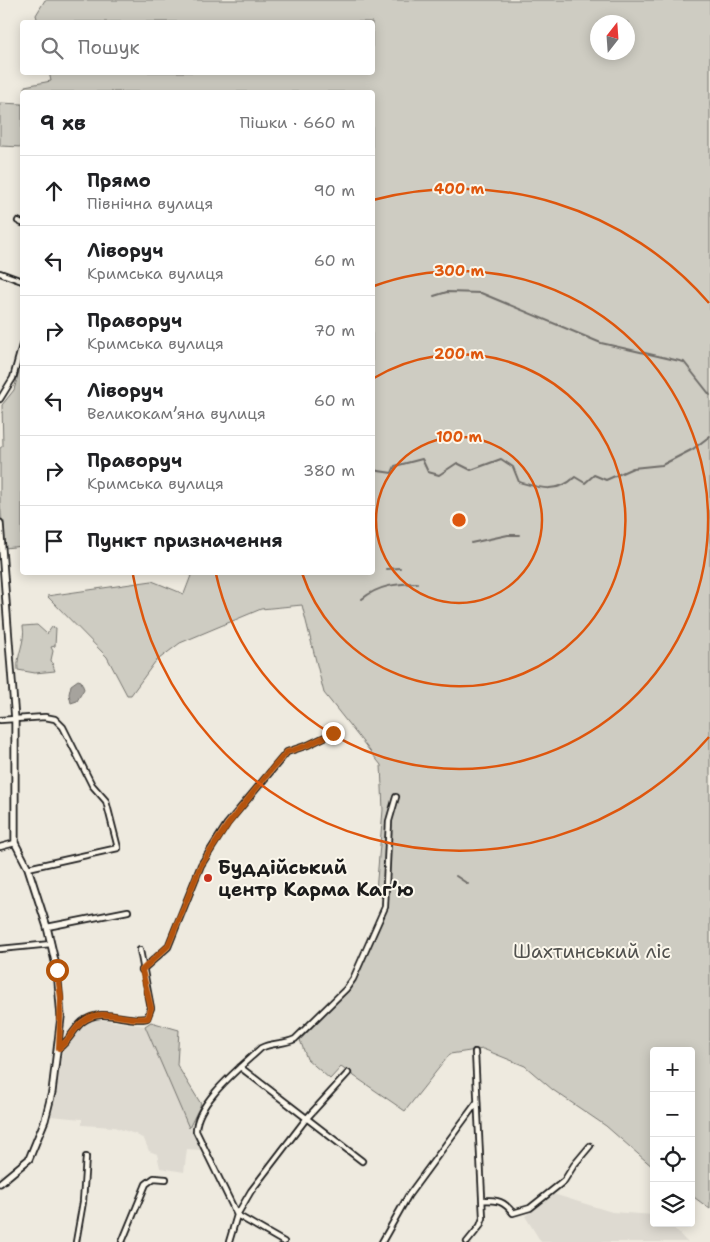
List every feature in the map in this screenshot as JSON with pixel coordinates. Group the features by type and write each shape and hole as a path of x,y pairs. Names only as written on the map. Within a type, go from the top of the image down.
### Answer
{"street":[{"path":"0,273 20,281"},
{"path":"0,399 13,378 20,352"},
{"path":"0,524 15,720 15,843 28,868 47,927 61,998 59,1048 50,1106 33,1152 24,1165 0,1184"},
{"path":"0,720 45,717 55,719 63,727 92,785 106,801 118,848 28,868"},
{"path":"142,970 168,946 201,865 234,816 287,752 308,745 333,733"},
{"path":"284,1242 237,1215 196,1131 196,1124 202,1108 240,1068 266,1045 270,1043 284,1044 295,1040 346,989 353,979 385,907 389,821 396,796"},
{"path":"0,846 15,843"},
{"path":"47,927 128,911"},
{"path":"0,949 51,944"},
{"path":"59,1048 66,1043 82,1022 92,1016 115,1014 148,1018 151,1008 142,970 140,950"},
{"path":"467,1242 480,1226 483,1218 475,1052"},
{"path":"240,1068 362,1161"},
{"path":"229,1242 237,1215 251,1191 306,1119 348,1072"},
{"path":"382,1242 408,1196 477,1102"},
{"path":"483,1200 500,1200 506,1203 513,1213 530,1208 564,1181 574,1165 590,1146"},
{"path":"76,1242 86,1157"},
{"path":"122,1242 144,1187 154,1178 166,1179"}],"shaded area":[{"path":"78,680 81,681 84,689 77,701 71,703 69,694 71,685"},
{"path":"97,1019 145,1026 201,1150 187,1149 184,1172 160,1168 157,1154 149,1151 144,1139 135,1134 114,1127 82,1125 82,1119 50,1116 63,1050 86,1022"},
{"path":"553,1194 612,1212 650,1215 650,1227 673,1227 687,1242 541,1242 525,1216"}],"green space":[{"name":"Шахтинський ліс","path":"45,0 710,0 710,1209 695,1198 695,1047 650,1047 650,1164 606,1126 553,1090 525,1066 483,1049 450,1054 405,1111 341,1067 330,1079 307,1059 300,1040 353,985 388,905 376,891 383,810 381,765 324,693 302,605 261,609 180,643 155,662 131,695 127,695 107,657 47,596 152,581 184,594 191,575 375,575 375,90 25,90 25,86 51,81 50,75 375,75 375,20 37,20 36,15"},
{"path":"0,103 20,104 20,147 0,146"},
{"path":"20,368 20,546 5,548 0,504 0,448 3,446 2,405 14,390"},
{"path":"37,625 47,634 52,627 56,628 55,646 51,647 53,651 51,660 55,671 35,673 18,670 18,659 24,632 23,626"},
{"path":"151,1022 179,1030 177,1065 201,1104 189,1128 145,1026"}],"waterway":[{"path":"434,296 447,292 481,293 601,343 684,362 710,395"},
{"path":"375,470 392,473 395,466 422,459 428,472 439,475 457,463 471,470 501,459 513,467 519,482 541,488 555,488 562,486 575,477 585,483 594,475 606,480 633,468 662,465 693,449 710,436"},
{"path":"471,543 508,535 519,535"},
{"path":"387,569 400,568"},
{"path":"362,599 381,588 417,583"},
{"path":"456,876 468,884"}],"place":[{"name":"Буддійський центр Карма Кагʼю","path":"208,878"}],"route":[{"path":"57,970 61,998 59,1048 66,1043 74,1030 82,1022 92,1016 115,1014 143,1019 148,1018 151,1008 142,970 168,946 201,865 228,824 287,752 308,745 333,733"}]}
